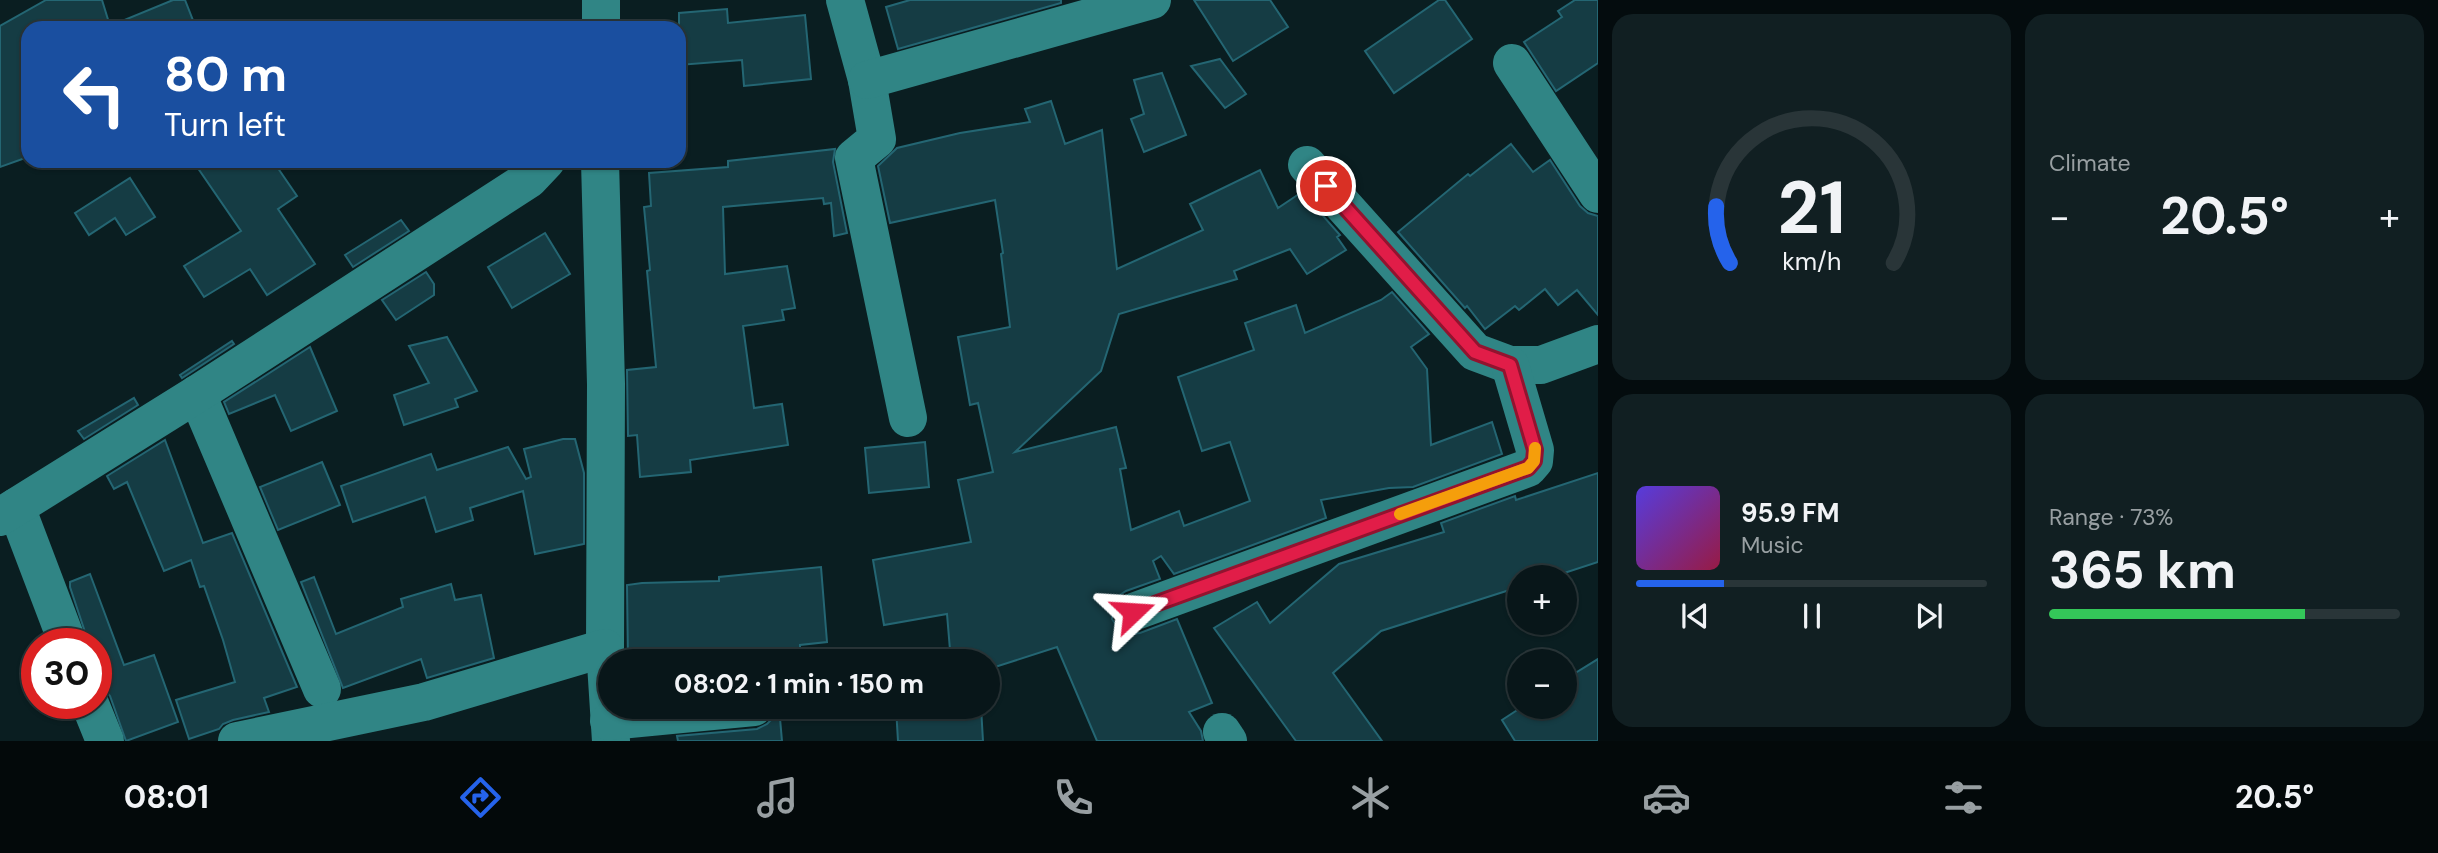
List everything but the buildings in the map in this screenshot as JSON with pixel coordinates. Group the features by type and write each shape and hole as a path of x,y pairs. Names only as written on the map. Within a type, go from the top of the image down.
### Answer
{"street":[{"path":"601,0 601,21"},
{"path":"845,0 867,80 877,139 854,158 908,418"},
{"path":"867,80 1152,0"},
{"path":"1512,64 1598,194"},
{"path":"1307,165 1475,352 1510,365 1541,365 1598,344"},
{"path":"61,628 8,512 197,394 528,179 539,168"},
{"path":"600,168 606,384 605,648 610,731 682,719"},
{"path":"1133,612 1528,468 1534,461 1535,450 1510,365"},
{"path":"197,394 322,689"},
{"path":"237,741 424,702 605,648"},
{"path":"96,719 105,741"}],"slow traffic":[{"path":"1400,514 1528,468 1534,461 1535,448"}],"route":[{"path":"1133,612 1528,468 1534,461 1535,450 1510,365 1475,352 1326,186"}]}
